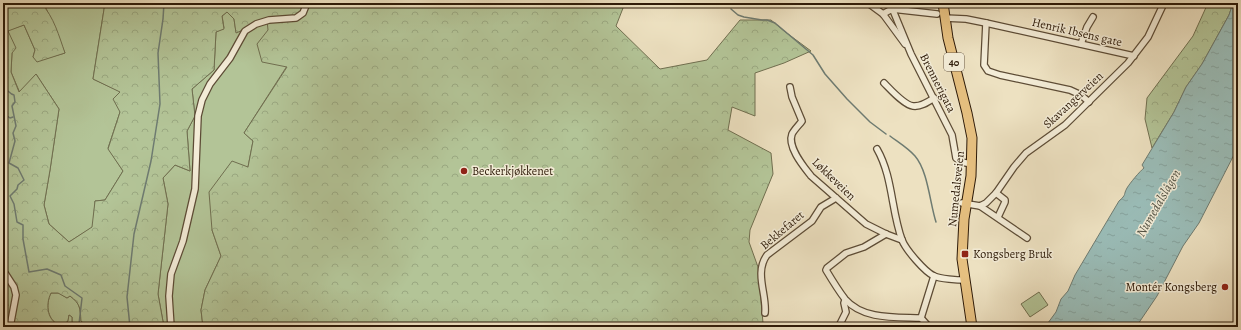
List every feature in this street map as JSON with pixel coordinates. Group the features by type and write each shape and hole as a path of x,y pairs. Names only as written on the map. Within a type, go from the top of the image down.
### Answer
{"main road":[{"name":"Numedalsveien","path":"943,3 940,16 948,38 972,138 970,183 964,203 959,232 960,252 972,327"}],"street":[{"path":"171,327 171,274 182,241 195,189 198,116 202,100 210,84 230,58 245,31 256,24 269,20 296,18 303,13 307,3"},
{"path":"868,3 884,14 911,54"},
{"name":"Skavangerveien","path":"980,206 986,203 996,193 1014,166 1026,153 1064,125 1134,56 1148,37 1164,3"},
{"path":"884,14 891,6"},
{"name":"Henrik Ibsens gate","path":"891,6 940,16 986,23 1134,56"},
{"name":"Brennerigata","path":"891,6 907,41 911,54 952,135 956,158 961,162 970,163"},
{"path":"1080,44 1093,17"},
{"path":"986,23 984,65 988,72 1070,90 1081,95 1089,102"},
{"path":"884,83 906,104 913,106 922,105 934,98"},
{"name":"Løkkeveien","path":"790,87 792,97 802,121 792,135 791,143 797,156 811,176 866,224 902,240"},
{"path":"877,149 882,156 889,178 902,240 908,251 920,265 934,276 965,280"},
{"path":"996,193 1005,200 998,217"},
{"name":"Bekkefaret","path":"765,313 766,308 761,277 763,261 767,255 812,221 822,207 836,198"},
{"path":"964,203 980,206 1027,238"},
{"path":"886,234 864,247 846,253 826,270 844,298 854,307 880,316 921,318 929,327"},
{"path":"3,270 14,287 16,295 10,327"},
{"path":"921,318 934,276"},
{"path":"839,326 846,312 844,298"}],"green space":[{"path":"3,3 41,3 46,8 53,20 65,53 37,62 33,57 35,50 24,25 8,31 16,48 12,53 11,72 19,92 36,74 59,109 44,205 49,224 69,242 92,227 95,201 105,200 123,171 108,149 120,112 113,99 120,92 93,79 105,3 625,3 616,26 660,69 707,60 740,20 771,20 811,51 784,63 755,73 755,116 732,107 728,130 771,153 773,174 750,230 749,242 758,267 763,323 765,327 203,327 201,310 205,290 221,256 212,230 209,192 232,161 248,167 253,141 244,133 287,67 262,62 257,44 268,30 267,20 236,33 234,19 227,12 222,16 224,29 216,32 214,70 192,89 195,116 187,131 190,171 175,165 163,178 168,204 158,294 164,327 88,327 81,321 79,307 74,299 70,296 67,298 58,293 51,293 48,303 50,317 57,324 62,326 68,321 69,315 72,317 72,327 3,327 3,307 8,306 6,294 3,289"},
{"path":"41,3 105,3 93,79 121,92 120,112 108,148 123,171 105,200 95,201 93,227 69,242 49,224 44,205 59,109 36,74 20,93 11,72 12,53 8,30 24,25 35,50 33,57 37,61 65,53 46,8"},
{"path":"1208,3 1233,3 1229,15 1202,64 1186,87 1174,112 1152,148 1145,119 1147,98 1193,36"},
{"path":"227,12 234,19 236,32 267,20 269,30 287,66 244,133 253,141 248,167 212,230 221,256 205,290 201,310 203,327 164,327 158,294 168,204 163,178 175,165 190,171 187,131 195,116 192,89 214,70 216,32 224,28 222,16"},
{"path":"1039,292 1048,305 1030,317 1021,304"},
{"path":"51,293 59,293 67,298 70,296 74,299 79,307 81,321 88,327 72,327 72,317 69,315 68,321 62,326 53,321 50,317 48,308"}],"water":[{"name":"Numedalslågen","path":"1233,3 1238,3 1238,147 1199,223 1183,246 1157,296 1136,327 1045,327 1056,312 1061,299 1068,291 1075,275 1119,201 1124,196 1127,188 1144,168 1142,165 1174,112 1186,87 1202,64 1229,15"}],"waterway":[{"path":"130,327 127,297 134,234 151,161 160,104 158,53 164,3"},
{"path":"731,9 738,15 744,17 767,20 775,23 813,55 825,74 847,99 870,122 886,134"},
{"path":"3,88 14,95 15,102 12,106 16,126 13,133 15,141 9,163 18,168 24,180 18,185 17,189 10,196 14,204 17,222 23,225 23,239 29,272 47,269 61,275 65,286 82,298 79,324 82,327"},
{"path":"3,113 10,118 13,117"},
{"path":"890,136 909,150 919,162 926,179 936,222"}],"place":[{"name":"Beckerkjøkkenet","path":"464,171"},
{"name":"Kongsberg Bruk","path":"965,254"},
{"name":"Montér Kongsberg","path":"1225,287"}]}
